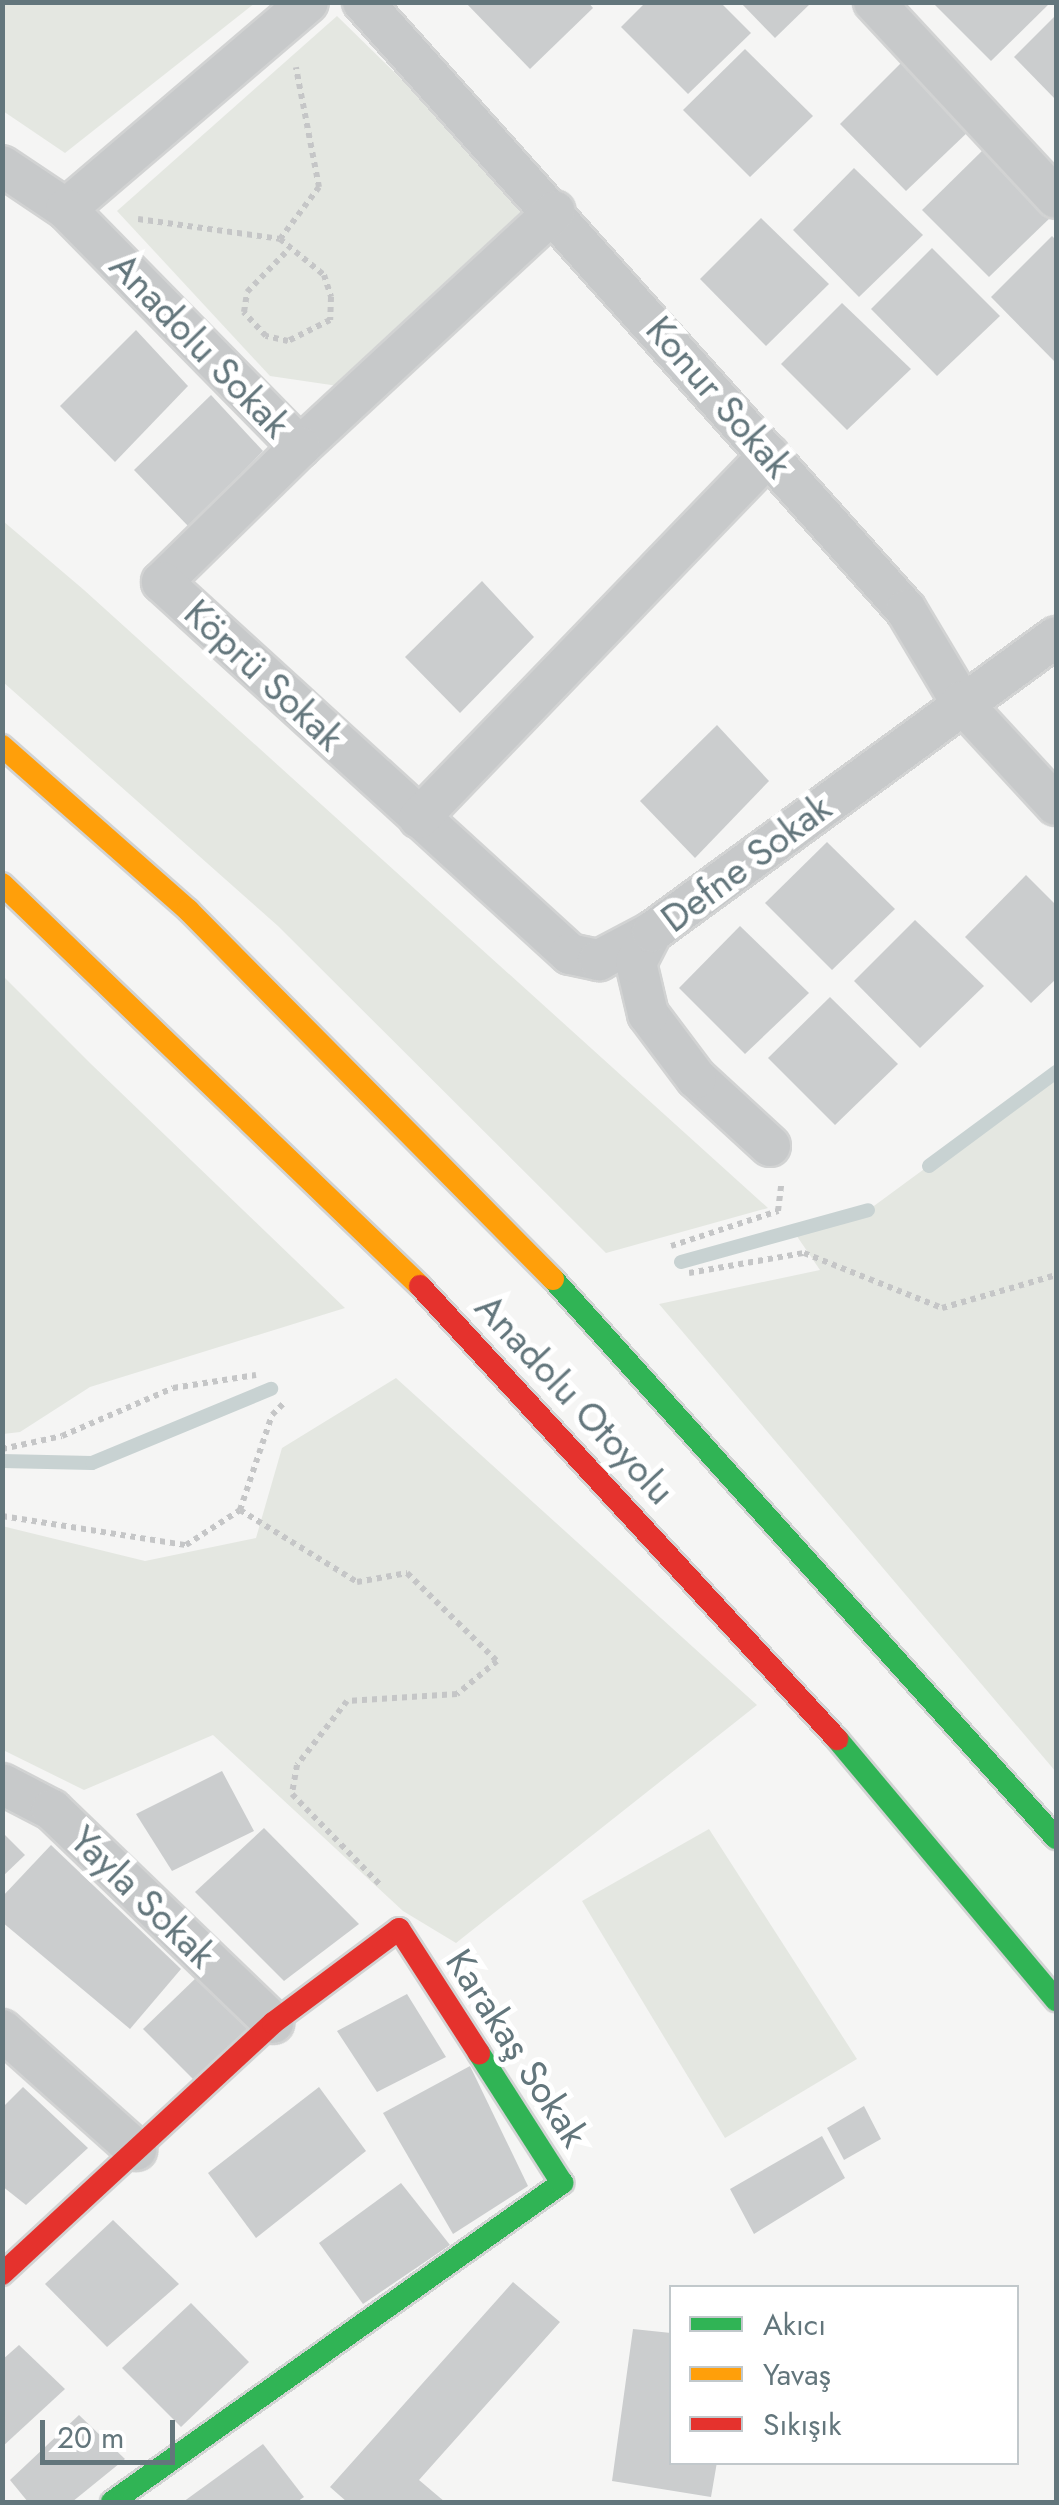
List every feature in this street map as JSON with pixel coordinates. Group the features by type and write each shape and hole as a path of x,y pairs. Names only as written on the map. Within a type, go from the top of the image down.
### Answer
{"main road":[{"name":"Anadolu Otoyolu","path":"2,746 188,910 464,1184 853,1603 1056,1838"},
{"name":"Anadolu Otoyolu","path":"2,884 337,1200 565,1438 778,1669 1056,2000"},
{"name":"Karakaş Sokak","path":"2,2274 273,2023 399,1929 562,2183 112,2502"}],"street":[{"name":"Konur Sokak","path":"363,2 555,211 906,610 961,702 1056,805"},
{"path":"874,2 1056,198"},
{"path":"66,209 298,11"},
{"name":"Anadolu Sokak","path":"2,166 66,209 300,448 555,211"},
{"name":"Köprü Sokak","path":"300,448 162,582 570,954 599,960 652,932"},
{"path":"419,818 769,454"},
{"name":"Defne Sokak","path":"770,1146 696,1078 648,1014 636,963 652,932 961,702 1056,637"},
{"name":"Yayla Sokak","path":"2,1784 52,1810 273,2023"},
{"path":"2,2030 136,2150"}],"path":[{"path":"280,238 319,186 298,11"},
{"path":"66,209 280,238"},
{"path":"280,238 286,252 324,276 332,297 330,320 288,341 266,336 244,312 247,292 286,252"},
{"path":"672,1246 778,1211 770,1146"},
{"path":"689,1273 804,1252 942,1308 1056,1275"},
{"path":"2,1448 62,1436 173,1388 256,1375"},
{"path":"2,1516 186,1545 240,1510 272,1414 284,1404"},
{"path":"240,1510 357,1582 407,1573 497,1661 457,1694 347,1701 291,1778 292,1794 403,1911 399,1929"}],"shaded area":[{"path":"2,3 255,3 65,153 3,111"},
{"path":"337,16 531,206 338,386 270,376 117,211"},
{"path":"3,521 768,1208 606,1253 278,926 3,682"},
{"path":"2,975 345,1308 90,1387 20,1432 3,1434"},
{"path":"1056,1072 1056,1772 659,1304 820,1270 792,1229 863,1214"},
{"path":"396,1378 757,1705 456,1943 403,1911 213,1735 84,1790 3,1750 2,1526 145,1561 256,1538 282,1448"},
{"path":"709,1829 857,2059 725,2138 582,1901"}],"building":[{"path":"465,2 588,2 593,8 530,69"},
{"path":"646,2 720,2 751,33 688,94 621,27"},
{"path":"740,2 812,2 775,38"},
{"path":"932,2 1051,2 991,61"},
{"path":"1056,15 1056,100 1014,57"},
{"path":"745,49 813,116 750,177 683,110"},
{"path":"901,63 970,130 906,191 840,124"},
{"path":"984,149 1052,216 989,277 922,210"},
{"path":"854,168 923,235 859,297 793,230"},
{"path":"761,218 829,284 766,346 700,279"},
{"path":"1052,236 1056,240 1056,363 991,297"},
{"path":"932,248 1000,316 937,376 871,309"},
{"path":"842,303 911,369 847,430 781,364"},
{"path":"136,330 188,386 115,462 60,406"},
{"path":"211,395 263,451 189,527 134,470"},
{"path":"482,581 534,637 460,713 405,657"},
{"path":"717,725 769,781 695,858 640,801"},
{"path":"827,842 895,909 832,970 765,903"},
{"path":"1026,875 1056,905 1056,979 1031,1003 965,937"},
{"path":"915,920 984,986 920,1048 854,981"},
{"path":"740,926 809,993 745,1054 679,988"},
{"path":"830,997 898,1064 835,1125 768,1058"},
{"path":"222,1771 254,1831 172,1871 136,1814"},
{"path":"264,1828 359,1924 284,1981 195,1892"},
{"path":"2,1832 25,1855 2,1877"},
{"path":"51,1845 181,1969 130,2029 2,1922 2,1897"},
{"path":"198,1976 250,2026 194,2080 143,2029"},
{"path":"407,1994 446,2057 377,2092 337,2031"},
{"path":"470,2066 528,2186 453,2234 383,2113"},
{"path":"23,2087 88,2148 26,2205 2,2186 2,2108"},
{"path":"319,2087 366,2151 256,2238 208,2173"},
{"path":"864,2106 881,2139 844,2160 827,2128"},
{"path":"822,2136 845,2178 754,2234 730,2189"},
{"path":"401,2183 450,2245 363,2304 319,2243"},
{"path":"113,2220 179,2284 107,2347 45,2284"},
{"path":"513,2282 560,2322 419,2480 445,2502 347,2502 330,2487"},
{"path":"191,2303 249,2362 181,2427 122,2368"},
{"path":"633,2329 669,2333 669,2465 716,2465 711,2497 612,2481"},
{"path":"19,2345 65,2389 2,2447 2,2360"},
{"path":"79,2415 125,2459 72,2502 28,2502 10,2480"},
{"path":"263,2444 304,2497 297,2502 183,2502"}],"waterway":[{"path":"929,1166 1056,1072"},
{"path":"681,1262 868,1210"},
{"path":"2,1461 92,1463 271,1389"}],"traffic: fast":[{"path":"553,1279 1056,1838"},
{"path":"837,1739 1056,2000"},
{"path":"112,2502 562,2183 479,2053"}],"traffic: slow":[{"path":"2,746 188,910 553,1279"},
{"path":"2,884 420,1286"}],"traffic: jam":[{"path":"420,1286 837,1739"},
{"path":"2,2274 273,2023 399,1929 479,2053"}]}
